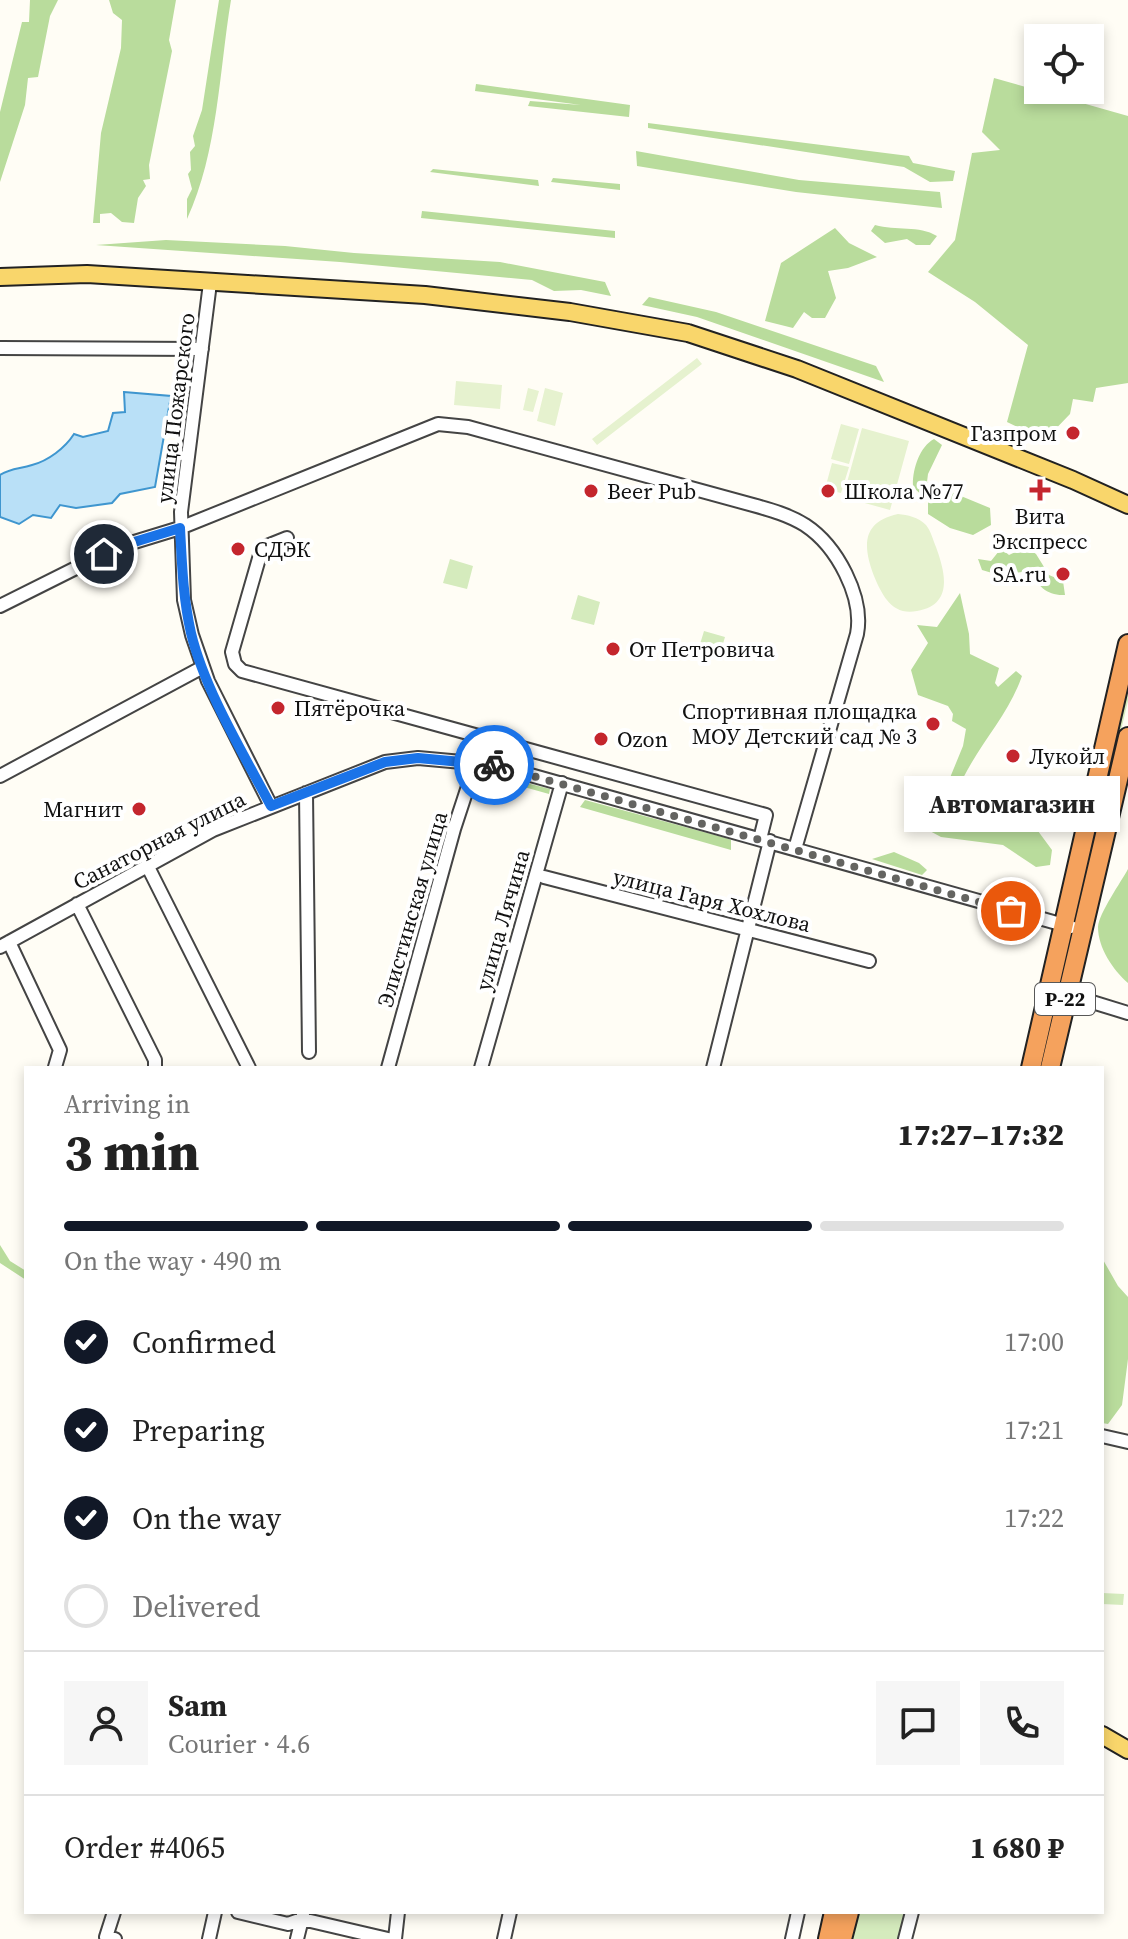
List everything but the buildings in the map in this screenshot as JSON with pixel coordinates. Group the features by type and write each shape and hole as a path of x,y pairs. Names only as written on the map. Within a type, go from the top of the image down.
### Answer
{"highway":[{"name":"Р-22","path":"1031,1066 1128,644"},
{"name":"Р-22","path":"1050,1066 1128,737"},
{"path":"828,1939 834,1914"},
{"path":"842,1939 848,1914"}],"main road":[{"path":"0,277 87,274 425,295 570,312 688,333 797,369 1128,505"},
{"path":"1104,1736 1128,1750"}],"street":[{"name":"улица Пожарского","path":"210,283 180,528 184,600 203,667 271,806"},
{"path":"1,351 202,349"},
{"path":"0,606 118,547 180,528 409,434 446,424 468,427 677,483 793,518 813,531 845,572 857,597 859,618 795,849"},
{"path":"287,538 262,548 232,652 237,668 766,815 765,840 748,930 714,1066"},
{"path":"0,776 203,667"},
{"name":"Санаторная улица","path":"5,944 213,830 385,762 418,758 476,762 562,783 1082,930"},
{"name":"Элистинская улица","path":"389,1066 454,829 476,762"},
{"path":"623,801 630,779"},
{"name":"улица Лячина","path":"482,1066 562,783"},
{"path":"306,793 309,1052"},
{"path":"147,865 248,1066"},
{"name":"улица Гаря Хохлова","path":"544,877 869,961"},
{"path":"77,904 155,1060 155,1066"},
{"path":"5,944 60,1050 55,1066"},
{"path":"1066,994 1128,1013"},
{"path":"1104,1436 1127,1438"},
{"path":"109,1938 114,1914"},
{"path":"209,1939 215,1914"},
{"path":"246,1914 288,1924 302,1916 388,1939"},
{"path":"395,1939 398,1914"},
{"path":"504,1939 510,1914"},
{"path":"792,1939 798,1914"},
{"path":"905,1939 911,1914"},
{"path":"297,1939 302,1916"}],"green space":[{"path":"30,0 58,0 50,16 38,77 28,78 25,105 0,182 0,112 22,22 29,22"},
{"path":"109,0 176,0 169,40 172,51 149,165 150,179 143,180 146,186 138,198 134,223 122,222 111,213 100,214 100,223 93,223 101,133 121,48 122,20 113,13"},
{"path":"219,0 231,0 216,111 205,167 187,219 187,199 192,189 188,174 191,170 190,152 195,146 193,136 202,110"},
{"path":"994,78 1024,87 1024,104 1086,104 1128,116 1128,383 1096,388 1093,402 1073,399 1070,414 1045,440 1007,422 1028,345 975,302 928,272 955,240 972,153 1000,150 982,132"},
{"path":"476,84 630,105 629,117 528,106 530,101 581,105 475,91"},
{"path":"648,123 909,156 913,163 955,171 953,181 930,182 904,167 648,128"},
{"path":"636,151 799,180 940,192 942,208 796,192 637,166"},
{"path":"433,169 538,180 539,186 430,172"},
{"path":"553,178 620,184 620,190 551,182"},
{"path":"422,211 615,231 615,238 421,218"},
{"path":"875,225 923,230 937,236 930,245 916,245 907,239 885,243 871,231"},
{"path":"835,228 849,243 877,257 848,268 828,271 836,298 825,318 812,318 804,312 793,328 765,321 781,263"},
{"path":"166,240 500,262 605,282 611,296 581,290 554,291 532,280 340,262 96,245"},
{"path":"649,297 716,312 876,366 884,382 697,317 642,305"},
{"path":"697,358 702,364 597,445 592,439"},
{"path":"456,381 502,385 500,409 454,405"},
{"path":"528,388 539,391 533,412 523,410"},
{"path":"545,388 563,393 555,426 537,421"},
{"path":"841,424 859,429 849,464 831,459"},
{"path":"862,428 909,441 890,510 843,497"},
{"path":"934,439 942,445 927,482 990,508 991,525 973,535 950,528 928,514 928,501 913,487 918,460 924,448"},
{"path":"832,463 849,467 841,493 825,489"},
{"path":"898,514 920,520 932,536 942,567 944,586 942,595 929,608 908,612 895,607 885,597 870,565 867,546 871,529"},
{"path":"1026,547 1036,554 1049,575 1063,581 1065,595 1044,589 1030,571 999,575 982,570 978,559 991,561 999,551 1009,555"},
{"path":"450,559 473,566 467,589 443,583"},
{"path":"960,593 970,654 999,668 995,683 998,687 1016,671 1022,676 1016,692 971,763 956,794 964,807 981,816 1002,819 1005,803 1019,808 1020,817 1012,825 1020,831 1038,831 1052,850 1050,865 1036,867 1003,845 941,837 928,830 915,831 909,824 916,802 947,785 963,746 966,729 952,721 953,714 948,706 918,695 911,670 928,643 917,625 937,627"},
{"path":"578,595 600,602 594,625 571,619"},
{"path":"704,631 725,637 718,660 697,654"},
{"path":"1128,678 1128,701 1076,919 1073,920"},
{"path":"479,771 550,789 549,794 481,775"},
{"path":"585,800 726,838 731,840 731,850 580,807"},
{"path":"894,852 927,870 922,875 872,859"},
{"path":"1128,869 1128,983 1107,958 1098,927 1106,906"},
{"path":"0,1245 10,1261 24,1270 24,1279 0,1263"},
{"path":"1104,1262 1128,1297 1128,1359 1122,1405 1108,1424 1104,1423"},
{"path":"1104,1593 1124,1594 1123,1605 1104,1604"},
{"path":"855,1914 906,1914 900,1939 849,1939"}],"water":[{"path":"124,392 171,396 155,487 120,494 112,503 76,508 60,505 51,518 33,515 19,524 0,517 0,475 44,460 61,449 74,434 83,437 108,431 113,413 125,412"}],"way so far":[{"path":"494,765 1011,911"}],"place":[{"name":"Газпром","path":"1073,433"},
{"name":"Вита Экспресс","path":"1040,490"},
{"name":"Beer Pub","path":"591,491"},
{"name":"Школа №77","path":"828,491"},
{"name":"СДЭК","path":"238,549"},
{"name":"SA.ru","path":"1063,574"},
{"name":"От Петровича","path":"613,649"},
{"name":"Пятёрочка","path":"278,708"},
{"name":"Спортивная площадка МОУ Детский сад № 3","path":"933,724"},
{"name":"Ozon","path":"601,739"},
{"name":"Лукойл","path":"1013,756"},
{"name":"Магнит","path":"139,809"},
{"name":"Автомагазин","path":"1011,911"}],"route":[{"path":"104,554 180,528 184,600 192,635 208,681 271,806 385,762 418,758 455,759 494,765"}]}
